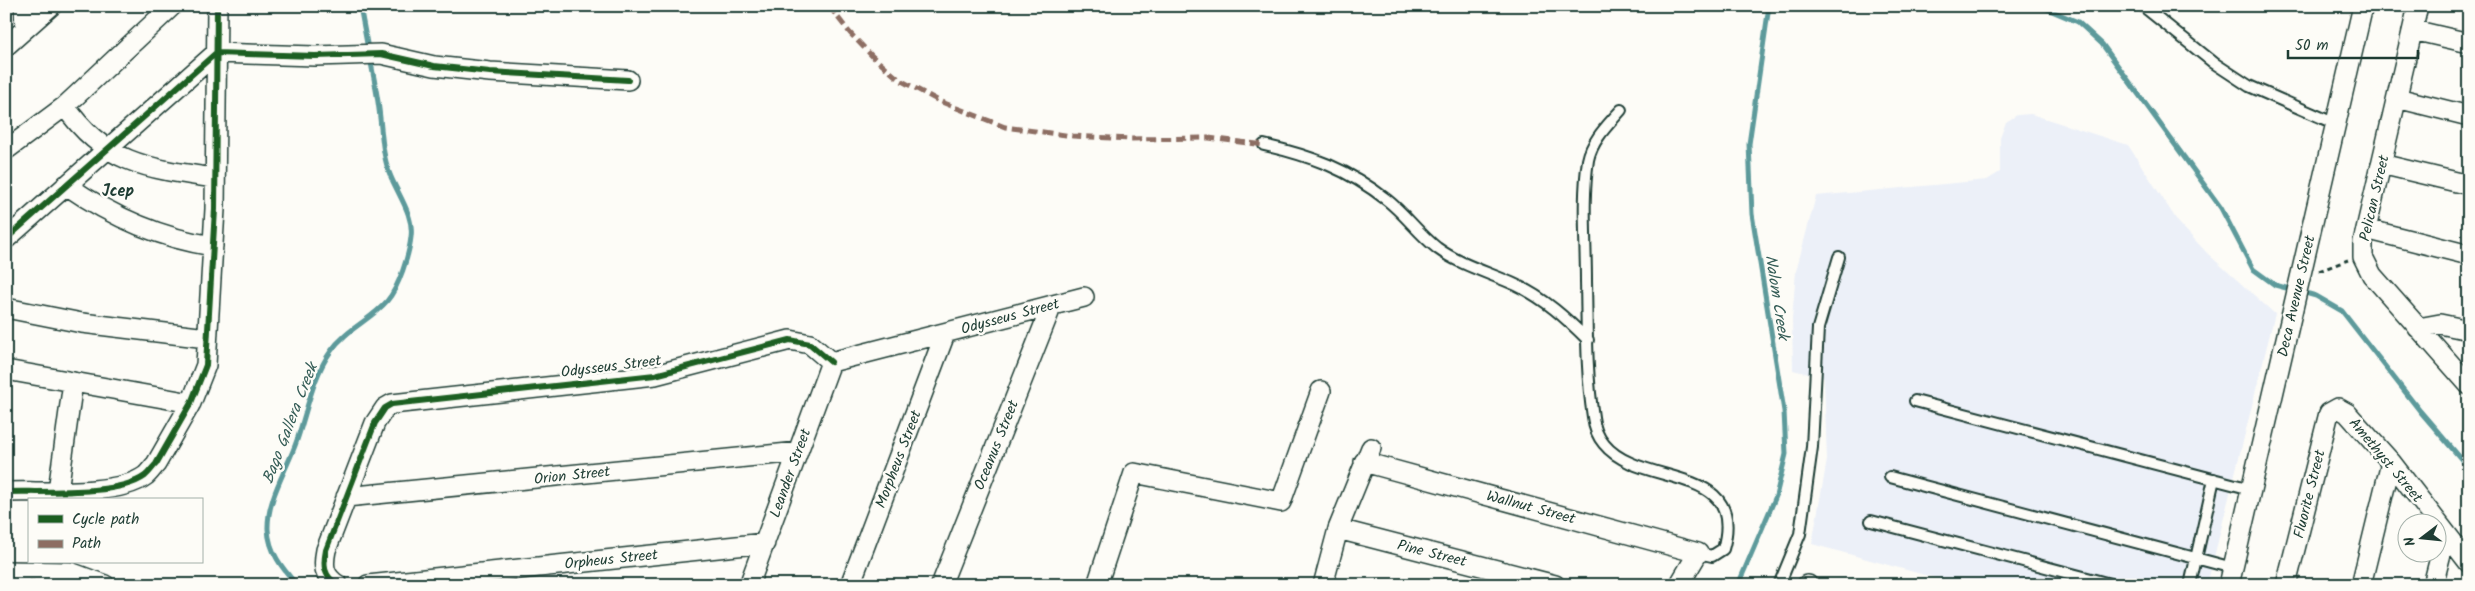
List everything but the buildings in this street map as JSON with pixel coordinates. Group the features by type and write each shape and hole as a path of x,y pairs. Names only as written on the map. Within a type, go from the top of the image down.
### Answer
{"street":[{"path":"24,6 25,29"},
{"path":"6,46 51,6"},
{"path":"6,150 65,106 172,6"},
{"path":"6,492 112,488 132,482 146,475 156,464 191,404 206,365 216,178 217,6"},
{"name":"Deca Avenue Street","path":"2231,576 2363,6"},
{"name":"Pelican Street","path":"2418,6 2366,229 2362,249 2363,257 2372,275 2469,385"},
{"path":"2413,30 2469,43"},
{"path":"6,239 216,53 315,56 380,54 434,66 490,72 628,80"},
{"path":"2396,98 2469,116"},
{"path":"65,106 77,124 105,150 138,163 216,178"},
{"path":"2381,164 2469,185"},
{"path":"66,185 87,200 138,227 181,242 213,246"},
{"path":"2366,229 2469,255"},
{"name":"Odysseus Street","path":"346,497 375,422 385,408 400,402 655,375 790,340 810,344 831,362 1084,297"},
{"name":"Oceanus Street","path":"940,585 1052,305"},
{"path":"6,308 82,323 207,338"},
{"path":"2418,328 2440,324 2469,330"},
{"name":"Morpheus Street","path":"850,585 945,334"},
{"name":"Leander Street","path":"750,585 831,362"},
{"path":"6,370 191,404"},
{"path":"58,491 73,382"},
{"path":"1097,585 1134,473 1281,502 1321,391"},
{"name":"Amethyst Street","path":"2338,408 2348,413 2391,462 2431,514"},
{"name":"Fluorite Street","path":"2286,585 2329,413 2338,408"},
{"name":"Orion Street","path":"346,497 798,452"},
{"name":"Wallnut Street","path":"1338,529 1368,455 1698,553"},
{"path":"2360,585 2391,462"},
{"path":"334,583 326,572 323,563 346,497"},
{"path":"1323,585 1338,529"},
{"name":"Pine Street","path":"1338,529 1555,585"},
{"name":"Amethyst Street","path":"2448,537 2469,563"},
{"name":"Orpheus Street","path":"368,585 492,578 765,543"},
{"path":"1679,585 1698,553"},
{"path":"2433,585 2438,564"},
{"path":"6,571 70,572 105,585"}],"lane":[{"path":"2143,6 2214,63 2249,86 2336,124"},
{"path":"1621,110 1599,135 1588,159 1585,234 1588,340 1593,419 1604,444 1618,458 1646,470 1694,482 1718,499 1727,526 1723,549 1712,556 1698,553"},
{"path":"1264,145 1308,156 1346,172 1388,200 1437,248 1465,264 1517,286 1548,304 1566,318 1588,340"},
{"path":"1779,585 1800,534 1812,447 1818,328 1839,257"},
{"path":"1915,401 2251,489"},
{"path":"1890,476 2196,558 2231,576"},
{"path":"2190,585 2214,479"},
{"path":"1871,521 2114,585"}],"path":[{"path":"2301,273 2319,271 2345,261 2363,257"}],"shaded area":[{"path":"2031,114 2128,145 2178,222 2208,254 2275,314 2207,585 1961,585 1812,544 1827,460 1824,378 1793,370 1792,319 1796,271 1816,196 1987,180 2000,172 2000,138 2006,122 2017,115"}],"waterway":[{"name":"Bago Gallera Creek","path":"360,6 368,49"},
{"name":"Nalom Creek","path":"1738,585 1776,496 1786,454 1784,411 1752,214 1749,144 1769,6"},
{"path":"2040,6 2078,22 2102,44 2221,208 2253,269 2275,285 2294,290"},
{"name":"Bago Gallera Creek","path":"297,585 281,566 271,545 268,529 274,495 293,451 315,382 325,361 343,337 381,308 387,301 396,288 403,270 411,237 408,214 386,163 370,58"},
{"path":"2302,292 2316,296 2342,311 2420,411 2469,468"}],"marked path":[{"path":"829,6 850,33 873,57 900,80 939,101 1005,127 1073,136 1130,139 1209,138 1264,145"}],"cycle path":[{"path":"6,492 98,490 133,482 145,476 156,464 191,403 206,365 215,209 217,6"},
{"path":"6,239 216,53 315,56 381,54 434,66 490,72 628,80"},
{"path":"338,585 329,578 325,570 326,550 375,423 385,408 392,404 655,375 790,340 810,344 831,362"}],"district":[{"name":"Jcep","path":"118,190"}]}
